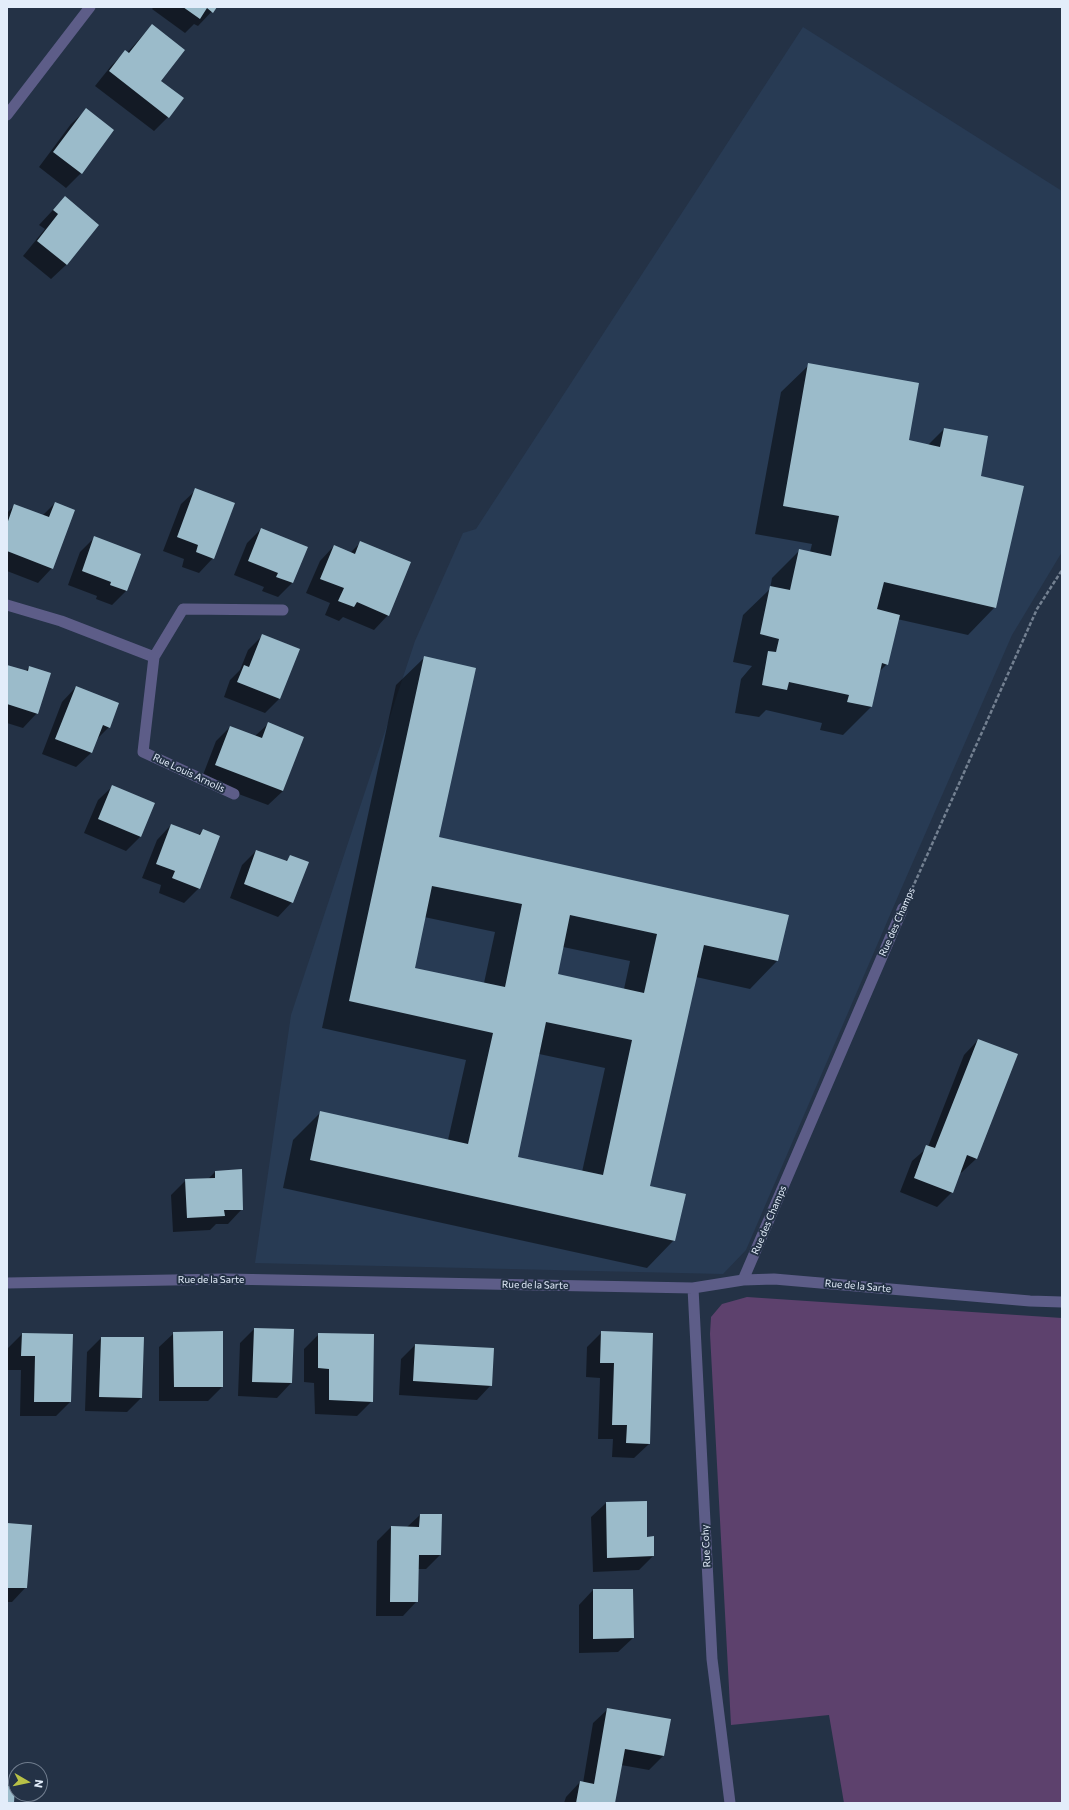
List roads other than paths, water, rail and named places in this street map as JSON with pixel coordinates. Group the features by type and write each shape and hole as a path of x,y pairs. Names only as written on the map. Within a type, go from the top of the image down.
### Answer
{"street":[{"path":"7,115 90,7"},
{"path":"7,605 61,621 154,657"},
{"name":"Rue Louis Arnolis","path":"234,794 143,752 154,657 183,609 283,610"},
{"name":"Rue des Champs","path":"743,1280 904,908"},
{"name":"Rue de la Sarte","path":"7,1283 226,1279 693,1288 743,1280 774,1279 1030,1301 1062,1302"},
{"name":"Rue Cohy","path":"693,1288 712,1659 730,1803"}]}
